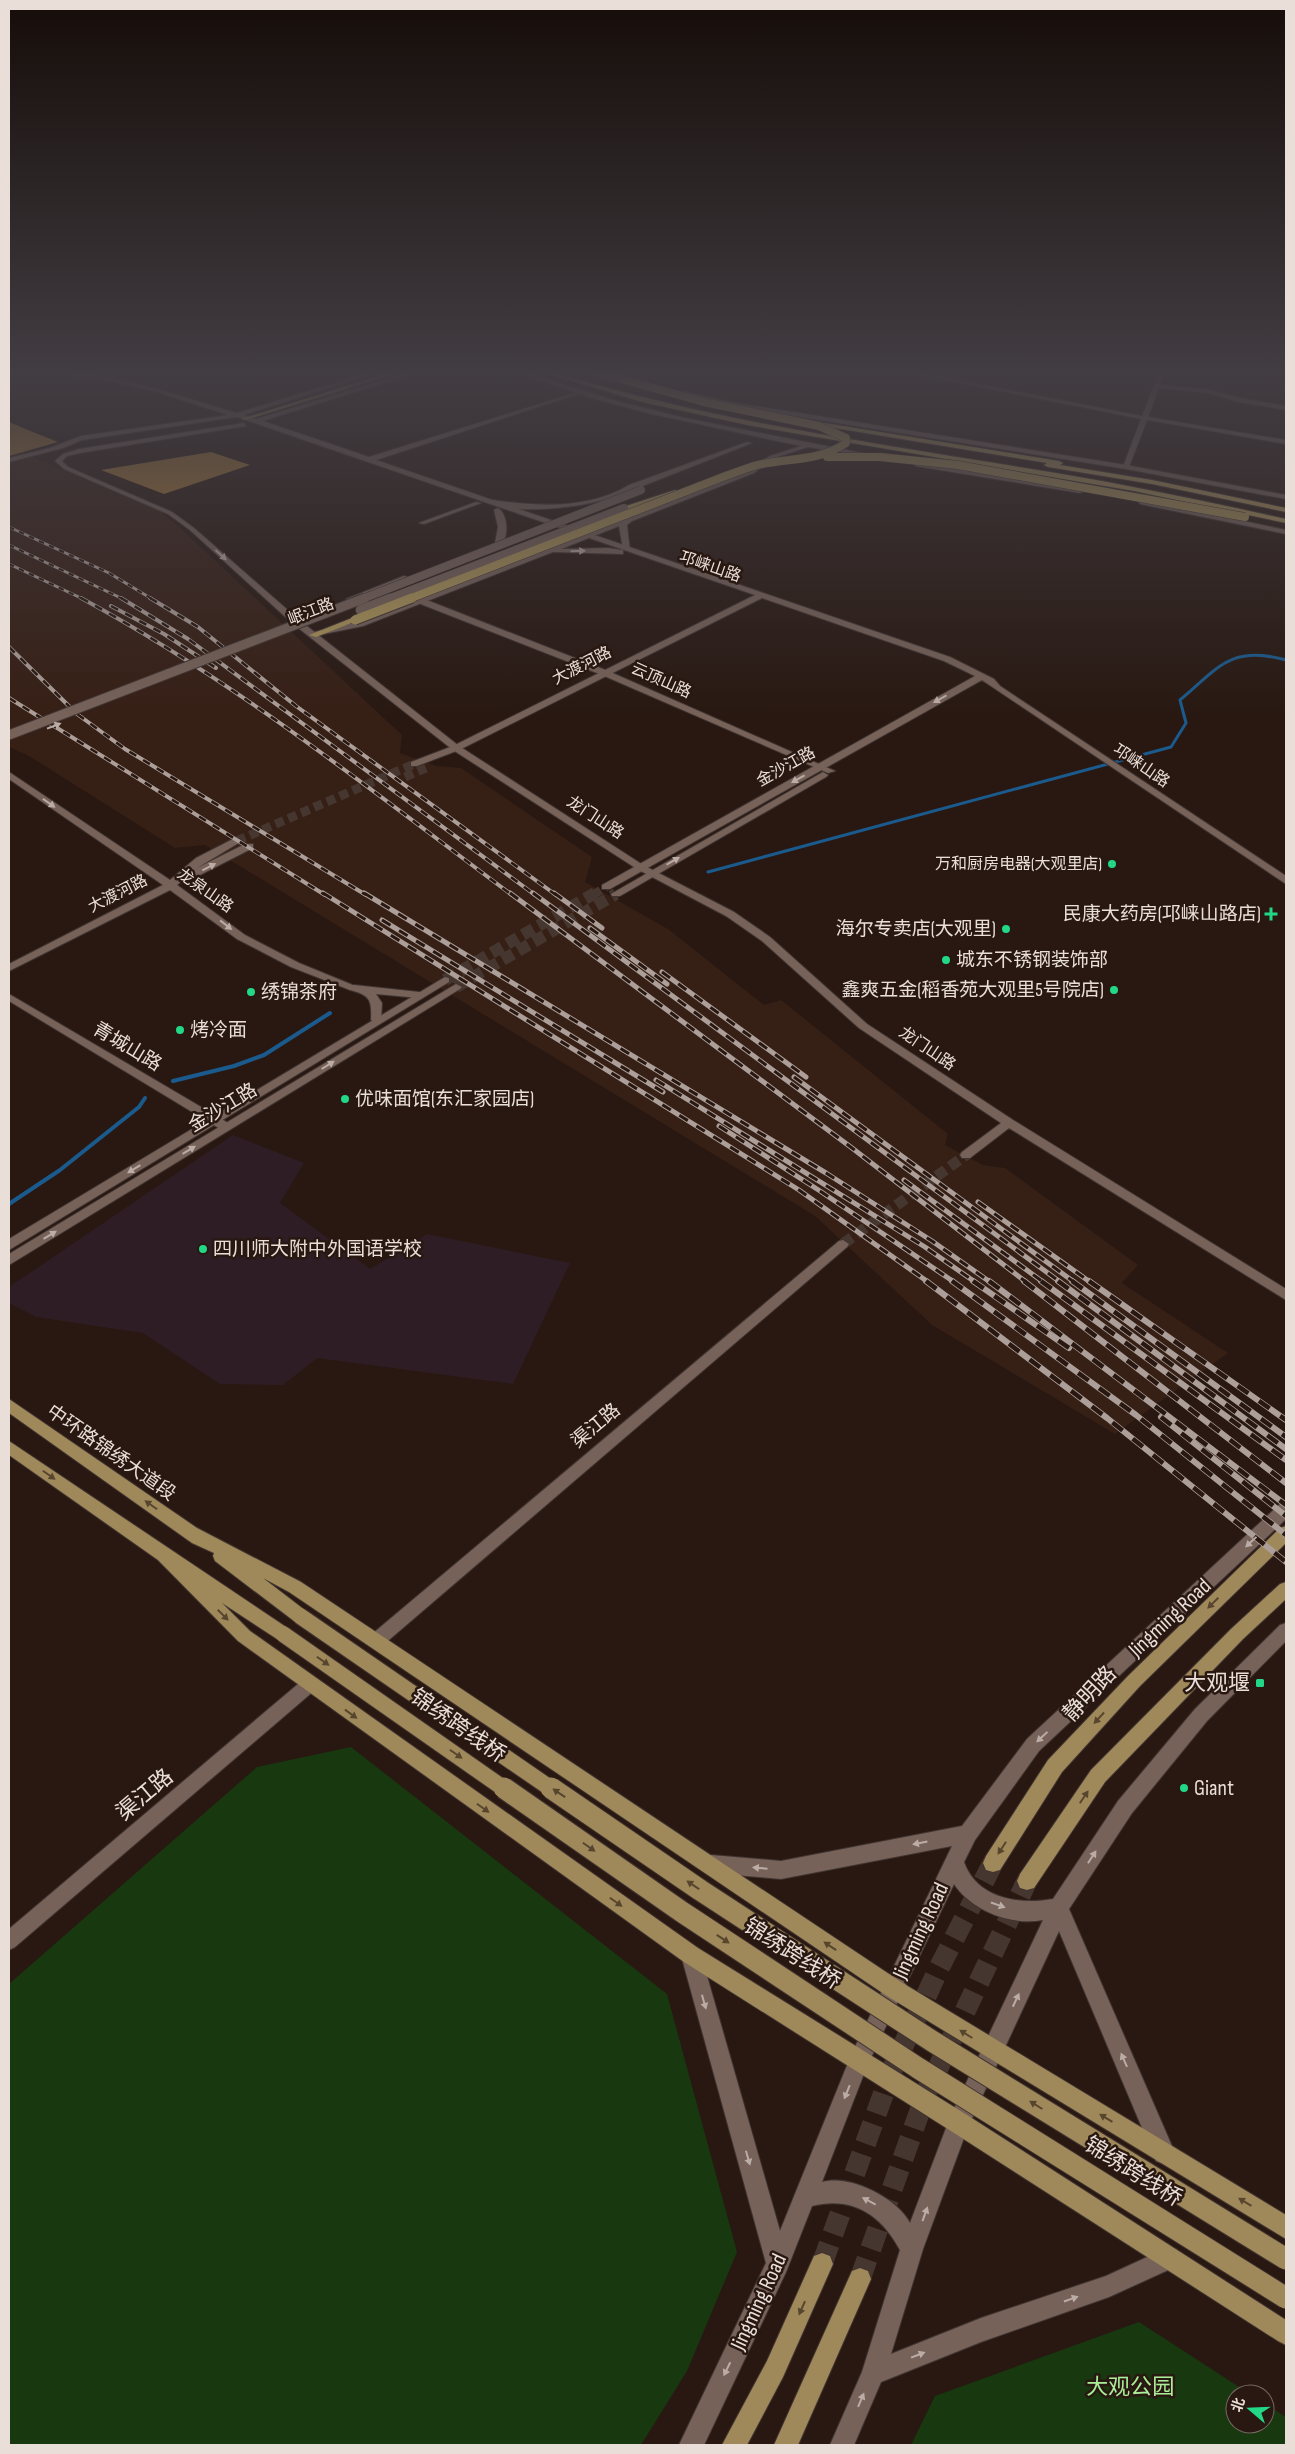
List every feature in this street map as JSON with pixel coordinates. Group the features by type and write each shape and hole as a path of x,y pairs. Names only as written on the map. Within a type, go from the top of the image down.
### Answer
{"highway":[{"path":"624,508 695,488"},
{"path":"313,635 696,488"},
{"path":"1089,488 1245,517 1286,527"},
{"path":"1120,488 1286,520"},
{"path":"1178,488 1286,510"},
{"path":"1203,488 1286,503"}],"main road":[{"name":"中环路锦绣大道段","path":"9,1405 191,1533"},
{"path":"9,1447 164,1555 244,1636 691,1955 959,2123 1286,2333"},
{"path":"191,1533 295,1587 377,1640 894,1989 1286,2228"},
{"name":"锦绣跨线桥","path":"191,1533 300,1616 758,1928 932,2041 1286,2259"},
{"name":"静明路","path":"993,1863 1055,1766 1134,1681 1286,1533"},
{"name":"锦绣跨线桥","path":"164,1555 283,1634 682,1912 845,2020 918,2068 1286,2298"},
{"path":"1028,1881 1098,1776 1237,1634 1286,1589"},
{"path":"734,2445 775,2368 822,2264"},
{"path":"786,2445 860,2279"}],"street":[{"name":"龙门山路","path":"111,488 170,513 192,529 313,635 456,748 640,867 730,914 758,934 863,1026 1009,1123 1286,1295"},
{"name":"邛崃山路","path":"433,488 498,510 584,536 758,597 947,658 1094,753 1286,882"},
{"name":"邛崃山路","path":"453,488 548,524"},
{"path":"295,620 614,499 631,488"},
{"path":"494,502 522,507 567,507 597,500 631,488"},
{"name":"岷江路","path":"9,735 344,607 404,581 647,488"},
{"path":"313,635 360,624 708,488"},
{"path":"1058,488 1235,519 1286,532"},
{"path":"1234,488 1286,498"},
{"path":"422,523 478,503"},
{"name":"岷江路","path":"9,744 624,508"},
{"path":"498,510 502,516 503,538 499,543"},
{"path":"535,555 554,551 624,550 623,524 629,519"},
{"name":"大渡河路","path":"414,764 456,748 758,597"},
{"name":"云顶山路","path":"421,601 605,673 831,771"},
{"name":"金沙江路","path":"606,887 820,766 986,682"},
{"name":"金沙江路","path":"616,894 986,682"},
{"path":"426,768 456,748"},
{"name":"龙泉山路","path":"9,775 196,903 241,937 294,966 372,995 378,1003 376,1020"},
{"name":"大渡河路","path":"9,968 170,886 200,860 237,841"},
{"path":"170,886 249,846"},
{"name":"金沙江路","path":"9,1245 376,1020 419,995 450,983 226,1127 9,1260"},
{"path":"354,988 419,995"},
{"name":"青城山路","path":"9,997 226,1127"},
{"path":"966,1156 1009,1123"},
{"name":"渠江路","path":"377,1640 843,1244"},
{"name":"Jingming Road","path":"690,2445 778,2264 859,2060 968,1834 1033,1745 1286,1509"},
{"path":"842,2445 873,2373 912,2250 959,2123 1059,1908 1125,1807 1201,1715 1286,1630"},
{"name":"渠江路","path":"9,1941 310,1684"},
{"path":"710,1864 781,1870 968,1834"},
{"path":"954,1860 961,1879 969,1888 987,1901 1003,1907 1029,1912 1059,1908"},
{"path":"1059,1908 1164,2153"},
{"path":"691,1955 778,2264"},
{"path":"804,2197 828,2191 854,2194 875,2204 900,2225 912,2250"},
{"path":"873,2373 982,2330 1109,2286 1169,2258"}],"shaded area":[{"path":"9,488 104,488 159,511 178,526 402,735 400,753 437,766 461,768 592,857 585,882 668,929 764,1005 781,1000 948,1134 945,1145 983,1165 1005,1168 1138,1265 1122,1283 1228,1353 1115,1434 932,1325 815,1216 205,845 175,848 29,756 9,747"},
{"name":"四川师大附中外国语学校","path":"233,1135 304,1163 280,1203 370,1269 427,1234 570,1263 513,1384 317,1358 283,1385 220,1384 143,1333 36,1317 9,1303 9,1287"}],"green space":[{"path":"351,1747 667,1994 737,2252 687,2371 641,2445 9,2445 9,1984 257,1767"},
{"name":"大观公园","path":"1139,2322 1235,2384 1225,2384 1225,2434 1275,2434 1275,2410 1286,2417 1286,2445 911,2445 935,2396"}],"building":[{"path":"147,488 183,488 164,494"}],"waterway":[{"path":"708,872 1171,747 1186,723 1180,700 1216,669 1239,657 1252,655 1286,660"},
{"path":"173,1081 234,1066 264,1055 330,1013"},
{"path":"9,1204 60,1170 139,1107 145,1098"}],"tunnel":[{"path":"237,841 414,764"},
{"path":"405,777 426,768"},
{"path":"593,895 606,887"},
{"path":"445,980 595,893"},
{"path":"456,987 616,894"},
{"path":"843,1244 966,1155"},
{"path":"822,2264 892,2070 939,1968 993,1863"},
{"path":"860,2279 927,2091 1027,1881"}],"railway":[{"path":"9,527 109,573 152,599"},
{"path":"9,545 121,598"},
{"path":"9,564 82,598"},
{"path":"82,598 138,630 248,701 355,777 512,895"},
{"path":"121,598 188,639 535,895"},
{"path":"150,598 198,627 296,706 556,895"},
{"path":"111,606 164,634 216,668"},
{"path":"9,647 77,714 125,749 366,895"},
{"path":"9,698 325,895"},
{"path":"323,893 799,1190 928,1282"},
{"path":"364,893 826,1173 932,1241 990,1282"},
{"path":"510,893 852,1148 1026,1282"},
{"path":"533,893 1060,1282"},
{"path":"554,893 602,928"},
{"path":"382,920 663,1092"},
{"path":"590,928 667,984"},
{"path":"662,972 806,1077"},
{"path":"794,1077 1074,1282"},
{"path":"656,1080 925,1247 975,1282"},
{"path":"719,1126 820,1191 954,1282"},
{"path":"904,1180 1043,1282"},
{"path":"978,1202 1090,1282"},
{"path":"926,1281 1107,1418 1286,1562"},
{"path":"952,1281 1136,1415 1286,1535"},
{"path":"973,1281 1069,1348"},
{"path":"989,1281 1286,1505"},
{"path":"1024,1281 1286,1483"},
{"path":"1041,1281 1286,1460"},
{"path":"1058,1281 1286,1449"},
{"path":"1072,1281 1286,1437"},
{"path":"1089,1281 1286,1420"},
{"path":"1161,1417 1286,1516"}],"place":[{"name":"万和厨房电器(大观里店)","path":"1112,864"},
{"name":"民康大药房(邛崃山路店)","path":"1271,914"},
{"name":"海尔专卖店(大观里)","path":"1006,929"},
{"name":"城东不锈钢装饰部","path":"946,960"},
{"name":"鑫爽五金(稻香苑大观里5号院店)","path":"1114,990"},
{"name":"绣锦茶府","path":"251,992"},
{"name":"烤冷面","path":"180,1030"},
{"name":"优味面馆(东汇家园店)","path":"345,1099"},
{"name":"四川师大附中外国语学校","path":"203,1249"},
{"name":"大观堰","path":"1260,1683"},
{"name":"Giant","path":"1184,1788"}]}
